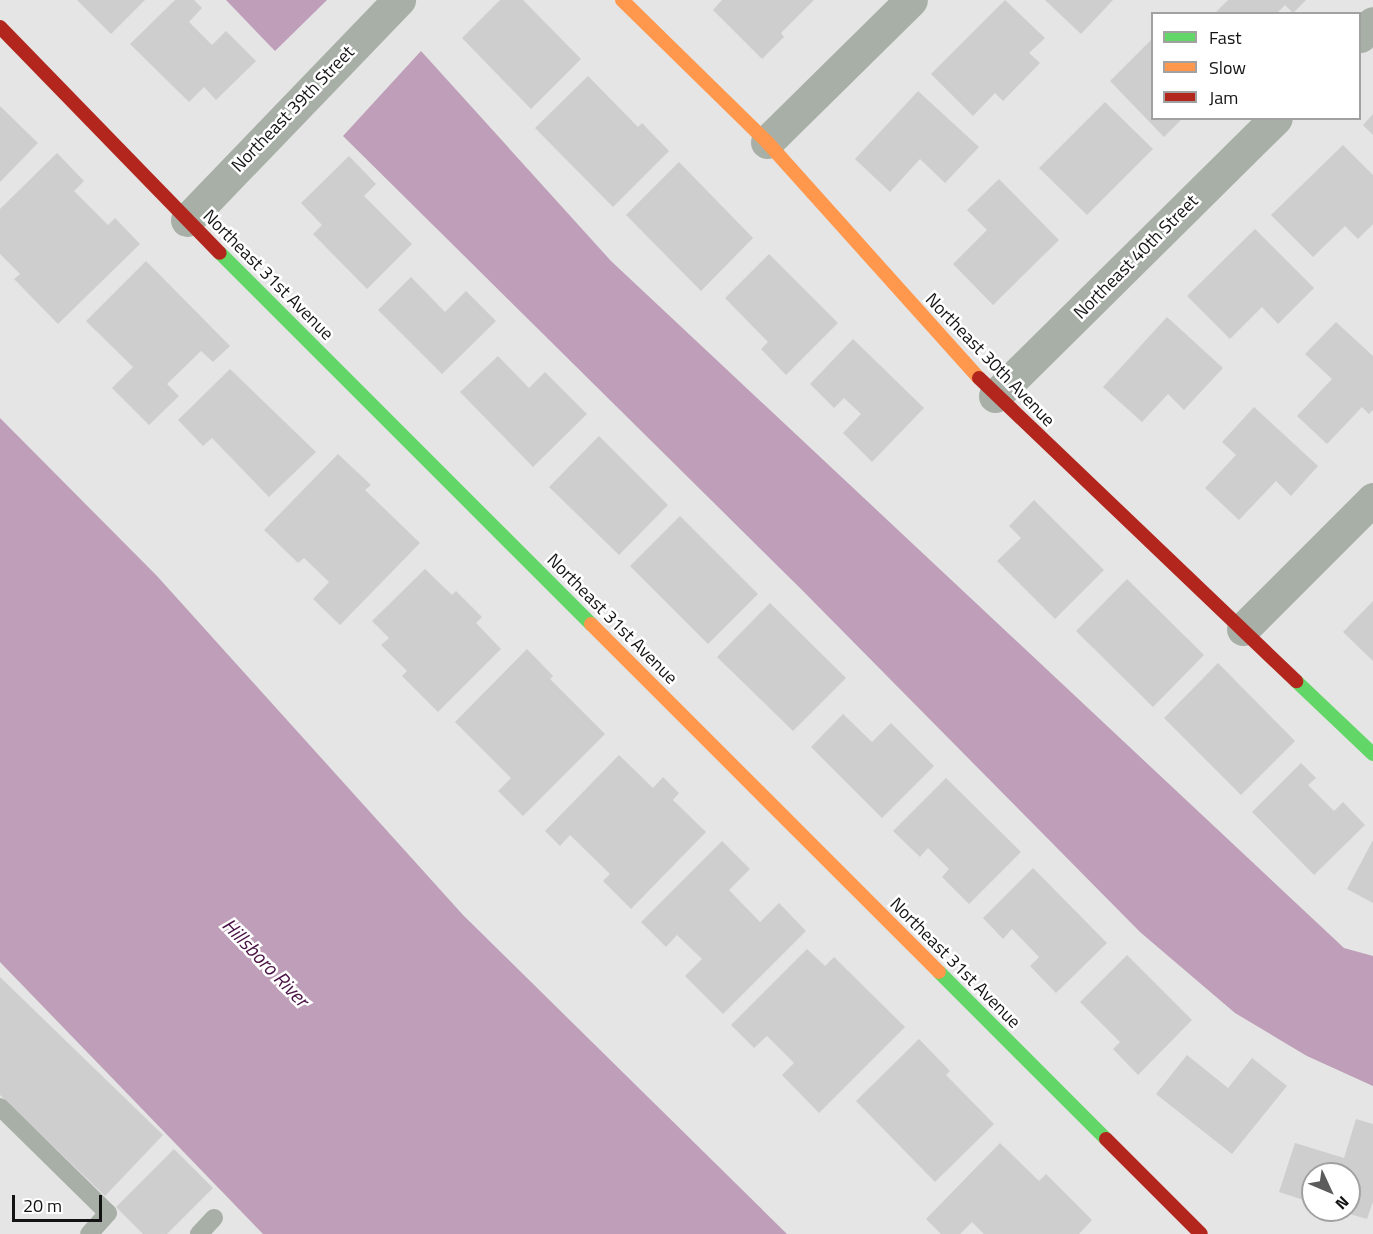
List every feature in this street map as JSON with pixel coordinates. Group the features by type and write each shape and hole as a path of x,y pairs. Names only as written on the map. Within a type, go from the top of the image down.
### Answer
{"street":[{"name":"Northeast 39th Street","path":"187,220 399,0"},
{"name":"Northeast 30th Avenue","path":"622,0 767,142 995,396 1373,754"},
{"path":"767,142 911,0"},
{"path":"1361,34 1373,23"},
{"name":"Northeast 31st Avenue","path":"0,27 187,220 1201,1234"},
{"name":"Northeast 40th Street","path":"995,396 1274,120"},
{"path":"1243,629 1373,499"}],"lane":[{"path":"0,1107 108,1214 89,1234"},
{"path":"199,1234 214,1218"}],"water":[{"path":"226,0 327,0 275,51"},
{"path":"421,51 611,261 1344,948 1373,956 1373,1086 1307,1056 1235,1013 1140,932 801,589 343,136"},
{"name":"Hillsboro River","path":"0,418 157,576 463,915 787,1234 263,1234 0,962"}],"building":[{"path":"77,0 145,0 111,34"},
{"path":"175,0 194,0 202,8 189,22 212,45 226,31 256,61 216,100 204,87 189,102 130,44"},
{"path":"500,0 523,0 581,59 531,109 462,38"},
{"path":"722,0 814,0 781,33 784,37 762,59 713,10"},
{"path":"1005,0 1045,38 1029,53 1040,63 1003,101 995,93 973,116 931,74"},
{"path":"1045,0 1113,0 1081,34"},
{"path":"1228,0 1306,0 1294,12 1285,5 1278,12 1216,12"},
{"path":"1151,40 1151,120 1181,120 1164,137 1110,81"},
{"path":"588,76 638,127 642,123 669,151 613,207 535,128"},
{"path":"918,91 979,147 945,183 920,159 890,192 855,159"},
{"path":"1105,102 1153,149 1087,215 1039,168"},
{"path":"0,106 38,143 0,182"},
{"path":"1373,114 1373,135 1363,125"},
{"path":"1343,145 1373,175 1373,224 1358,239 1345,226 1313,257 1271,215"},
{"path":"57,153 84,181 74,191 108,225 115,218 140,244 58,324 14,279 20,274 0,254 0,209"},
{"path":"349,156 376,184 364,196 412,244 367,289 313,234 322,225 301,203"},
{"path":"679,162 753,238 701,291 626,215"},
{"path":"999,179 1059,240 993,305 953,264 987,230 967,210"},
{"path":"1255,229 1314,288 1278,324 1262,307 1230,339 1187,296"},
{"path":"769,254 838,323 786,375 761,349 768,342 725,298"},
{"path":"146,261 230,346 213,362 201,351 167,384 179,396 149,425 112,388 133,367 86,321"},
{"path":"411,277 445,312 466,291 496,321 442,374 378,310"},
{"path":"1167,317 1223,368 1184,410 1168,394 1142,422 1103,387"},
{"path":"1336,322 1373,356 1373,410 1369,414 1362,407 1327,444 1297,416 1332,379 1305,354"},
{"path":"853,339 924,408 872,462 843,433 861,414 844,398 834,408 810,384"},
{"path":"498,356 529,388 545,372 587,414 533,467 460,392"},
{"path":"230,369 316,452 269,497 212,438 203,446 178,420"},
{"path":"1254,407 1318,466 1291,496 1276,481 1239,520 1205,488 1236,455 1222,442"},
{"path":"599,436 668,505 619,555 549,487"},
{"path":"338,454 371,485 365,490 420,543 340,625 313,599 329,582 304,558 298,563 264,530"},
{"path":"1034,500 1104,570 1055,619 997,561 1021,538 1009,526"},
{"path":"680,516 758,594 708,644 630,566"},
{"path":"425,569 452,595 456,591 482,617 476,623 501,649 438,712 402,676 407,671 381,645 389,638 372,621"},
{"path":"1127,579 1204,655 1153,707 1076,631"},
{"path":"1373,601 1373,661 1343,632"},
{"path":"770,603 846,678 793,731 717,657"},
{"path":"527,649 553,676 550,679 605,734 523,816 498,791 511,778 455,722"},
{"path":"1218,663 1295,741 1241,795 1164,718"},
{"path":"843,714 872,742 891,723 934,766 882,818 811,747"},
{"path":"619,755 653,788 663,777 679,793 673,800 706,832 631,909 603,881 610,874 570,835 560,846 545,831"},
{"path":"1301,763 1316,778 1308,785 1334,811 1343,802 1365,825 1314,875 1252,812"},
{"path":"946,778 1021,852 969,904 942,877 949,869 928,848 920,857 893,831"},
{"path":"1373,840 1373,903 1347,889"},
{"path":"722,841 750,869 729,890 760,922 779,903 806,931 723,1014 685,976 702,959 677,935 666,947 641,922"},
{"path":"1033,868 1107,943 1056,993 1030,966 1039,957 1012,929 1003,939 983,918"},
{"path":"807,949 825,966 834,957 905,1027 819,1113 782,1075 794,1063 767,1036 754,1048 731,1025"},
{"path":"1127,955 1192,1020 1138,1075 1113,1049 1120,1042 1080,1002"},
{"path":"0,977 163,1135 105,1196 0,1095"},
{"path":"919,1039 950,1071 946,1075 994,1124 935,1182 856,1101"},
{"path":"1187,1055 1228,1088 1252,1058 1287,1086 1232,1154 1156,1094"},
{"path":"1356,1119 1373,1124 1373,1202 1367,1219 1361,1217 1361,1162 1301,1162 1301,1199 1279,1192 1295,1143 1344,1158"},
{"path":"1000,1143 1039,1181 1046,1174 1092,1220 1079,1234 984,1234 972,1222 960,1234 941,1234 926,1219"},
{"path":"174,1149 213,1188 167,1234 143,1234 116,1207"}],"traffic: fast":[{"path":"220,253 591,624"},
{"path":"1296,681 1373,754"},
{"path":"939,972 1106,1139"}],"traffic: slow":[{"path":"622,0 767,142 979,378"},
{"path":"591,624 939,972"}],"traffic: jam":[{"path":"0,27 220,253"},
{"path":"979,378 1296,681"},
{"path":"1106,1139 1201,1234"}]}
